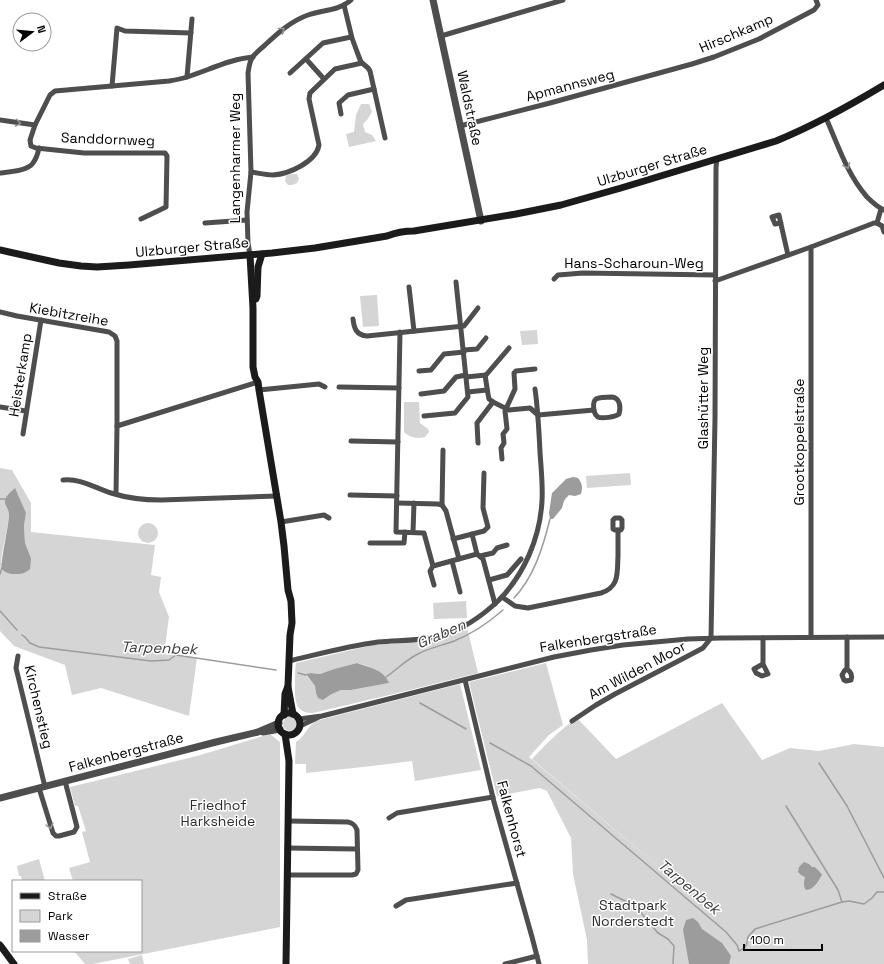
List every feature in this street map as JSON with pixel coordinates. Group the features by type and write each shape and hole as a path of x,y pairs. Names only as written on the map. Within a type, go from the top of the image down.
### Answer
{"main road":[{"name":"Ulzburger Straße","path":"0,250 76,266 129,266 262,254 315,248 387,236 397,237 414,231 481,221 582,199 718,159 794,134 884,86"},
{"name":"Langenharmer Weg","path":"253,308 257,296 258,267 262,254"},
{"name":"Langenharmer Weg","path":"250,255 252,268 254,344 253,367 255,377 258,382 281,522 288,590 288,624 290,635 288,686 297,720"},
{"name":"Langenharmer Weg","path":"281,729 281,718 284,715 285,694 288,686"},
{"path":"284,715 288,714 297,720 298,730 293,735 289,761 286,964"},
{"path":"281,729 287,735 293,735"},
{"path":"281,729 289,761"},
{"path":"0,945 14,964"}],"street":[{"path":"0,173 22,170 33,164 39,148 32,146 30,140 50,95 55,91 169,81 187,77 243,57 253,56 283,29 300,18 339,7 351,0"},
{"name":"Waldstraße","path":"433,0 481,221"},
{"path":"441,36 563,0"},
{"name":"Hirschkamp","path":"685,66 714,57 759,39 817,8 818,5 816,0"},
{"path":"344,5 351,36 359,57 362,63 370,71 385,138"},
{"path":"187,77 192,19"},
{"path":"112,86 117,28 125,31 191,33"},
{"path":"290,73 324,43 351,36"},
{"name":"Langenharmer Weg","path":"250,255 247,220 251,172 248,73 253,56"},
{"path":"306,59 324,79"},
{"path":"251,172 274,175 291,171 313,158 319,145 309,97 311,91 337,69 362,63"},
{"name":"Apmannsweg","path":"460,126 685,66"},
{"path":"341,114 339,103 348,94 374,89"},
{"path":"826,118 850,174 874,204 882,209 877,223"},
{"path":"0,120 36,126"},
{"name":"Sanddornweg","path":"39,148 84,153 165,153 167,156 166,207 141,219"},
{"name":"Glashütter Weg","path":"711,638 715,418 716,168 718,159"},
{"path":"205,223 247,220"},
{"path":"781,223 788,255"},
{"path":"715,281 812,247 874,223 882,226 884,232"},
{"name":"Grootkoppelstraße","path":"811,637 812,247"},
{"name":"Hans-Scharoun-Weg","path":"554,279 558,275 582,274 716,275"},
{"path":"424,416 455,413 468,398 456,282"},
{"path":"409,287 414,331"},
{"path":"353,319 356,330 363,336 464,326 478,308"},
{"name":"Kiebitzreihe","path":"0,312 109,332 115,337 117,341 116,494"},
{"name":"Heisterkamp","path":"23,434 41,320"},
{"path":"400,332 396,532 424,533 433,566 430,571 434,585"},
{"path":"419,371 431,370 444,354 477,349 486,338"},
{"path":"421,394 444,391 456,376 485,375 509,348"},
{"path":"502,458 501,448 504,443 504,433 507,429 505,412 515,389 514,372 535,369"},
{"path":"485,375 488,397 493,402 510,410 530,408 538,415 594,410"},
{"path":"117,426 258,382"},
{"path":"259,390 320,384 325,387"},
{"path":"340,387 399,388"},
{"path":"289,661 373,643 423,639 442,635 468,624 502,597 528,558 540,521 542,491 538,415 535,389"},
{"path":"468,392 487,390"},
{"path":"614,397 619,402 619,412 618,415 615,416 599,417 595,414 594,410 594,402 598,398 614,397"},
{"path":"478,443 477,423 493,402"},
{"path":"0,407 26,411"},
{"path":"351,441 398,442"},
{"path":"442,505 443,450"},
{"path":"453,539 485,531 488,525 483,508 484,473"},
{"path":"62,480 81,482 116,494 137,499 157,500 277,496"},
{"path":"350,495 397,496"},
{"path":"397,503 442,505 446,509 459,559"},
{"path":"414,504 414,532"},
{"path":"281,522 324,515 329,518"},
{"path":"502,597 510,604 528,608 606,591 613,585 617,576 618,530"},
{"path":"370,543 404,543 405,532"},
{"path":"472,534 479,555 483,559 495,604"},
{"path":"433,566 459,559 493,553 497,548 507,545"},
{"path":"489,580 507,575 520,559"},
{"path":"452,561 460,592"},
{"path":"847,637 847,669"},
{"name":"Falkenbergstraße","path":"297,720 322,716 554,657 591,650 656,641 711,638 884,637"},
{"name":"Am Wilden Moor","path":"572,720 608,698 703,648 711,638"},
{"path":"762,638 763,664"},
{"name":"Kirchenstieg","path":"18,656 16,668 52,833 59,836 74,832 77,827 65,782"},
{"name":"Falkenhorst","path":"465,680 493,797 539,964"},
{"name":"Falkenbergstraße","path":"0,798 216,742 258,732 281,729"},
{"path":"389,818 397,813 493,797"},
{"path":"287,875 354,875 358,871 356,829 350,822 288,821"},
{"path":"287,848 357,849"},
{"path":"396,906 406,900 517,883"},
{"path":"505,964 537,956"}],"green space":[{"path":"361,104 369,104 372,112 363,124 365,132 372,135 376,141 349,147 346,134 354,132 356,115"},
{"path":"297,174 299,179 297,183 288,185 285,181 286,176"},
{"path":"377,295 379,326 363,327 360,296"},
{"path":"537,330 538,344 522,345 520,331"},
{"path":"404,402 419,402 420,423 428,429 429,432 425,437 414,438 404,432"},
{"path":"0,468 12,470 31,503 31,532 155,545 151,575 161,577 159,592 169,617 164,654 197,658 189,716 101,688 72,695 65,665 14,646 0,631","holes":["10,493 18,494 20,502 26,513 24,526 25,543 31,558 1,563 9,514 7,495"]},
{"path":"630,473 631,485 587,488 586,476"},
{"path":"148,523 155,526 158,533 155,540 148,543 141,540 138,533 141,526"},
{"path":"466,601 467,618 434,619 433,603"},
{"path":"467,627 478,673 313,713 306,713 302,711 296,703 296,663 373,645 423,641","holes":["357,663 370,667 388,683 351,690 341,690 323,700 316,693 315,686 306,675 311,673 320,674"]},
{"name":"Stadtpark Norderstedt","path":"546,663 563,725 549,735 529,757 701,903 532,759 565,727 577,718 616,759 722,703 762,760 790,748 819,751 854,744 884,747 884,964 588,964 587,940 573,874 571,838 547,791 540,788 497,796 469,682"},
{"path":"460,684 481,770 415,781 412,761 306,773 306,764 295,764 296,742 316,721"},
{"path":"287,717 293,717 297,721 297,727 293,731 287,731 283,727 283,721"},
{"name":"Friedhof Harksheide","path":"270,734 280,742 280,927 93,964 85,964 75,952 142,952 142,880 73,880 69,868 90,862 82,832 86,831 78,806 75,806 70,787 197,756"},
{"path":"39,859 45,880 22,880 21,876 19,876 17,866"},
{"path":"142,955 144,964 130,964 128,959"}],"water":[{"path":"573,477 578,478 580,482 582,487 581,494 575,496 569,495 564,501 562,508 553,519 550,519 549,513 552,493 566,479"},
{"path":"15,488 26,513 24,526 25,543 31,558 30,569 26,572 13,574 4,571 2,569 2,565 9,514 5,500"},
{"path":"357,663 380,672 389,683 351,690 341,690 323,700 318,698 315,686 306,674 320,674"},
{"path":"804,862 812,867 815,867 822,875 814,887 809,890 806,890 804,885 805,877 798,872 799,867"},
{"path":"693,918 698,922 702,929 722,943 731,956 729,964 689,964 683,930 686,920"}],"waterway":[{"name":"Tarpenbek","path":"0,499 5,499"},
{"name":"Graben","path":"514,598 527,581 537,561 550,519"},
{"name":"Tarpenbek","path":"0,574 2,568"},
{"name":"Graben","path":"386,677 416,655 454,641 473,632 486,624 503,610"},
{"name":"Tarpenbek","path":"0,611 17,630"},
{"name":"Tarpenbek","path":"22,635 30,643 39,647 151,661 169,660 176,655 276,670"},
{"name":"Tarpenbek","path":"298,673 306,675"},
{"name":"Tarpenbek","path":"420,703 466,729"},
{"name":"Tarpenbek","path":"490,743 531,766 726,932 737,945 739,951 745,947 748,937 755,929 842,902 849,901 864,904 877,892 884,892"},
{"path":"819,763 847,806 884,878"},
{"path":"786,806 838,890 842,902"},
{"path":"611,894 637,908 658,933 668,939 674,946 673,964"}]}
